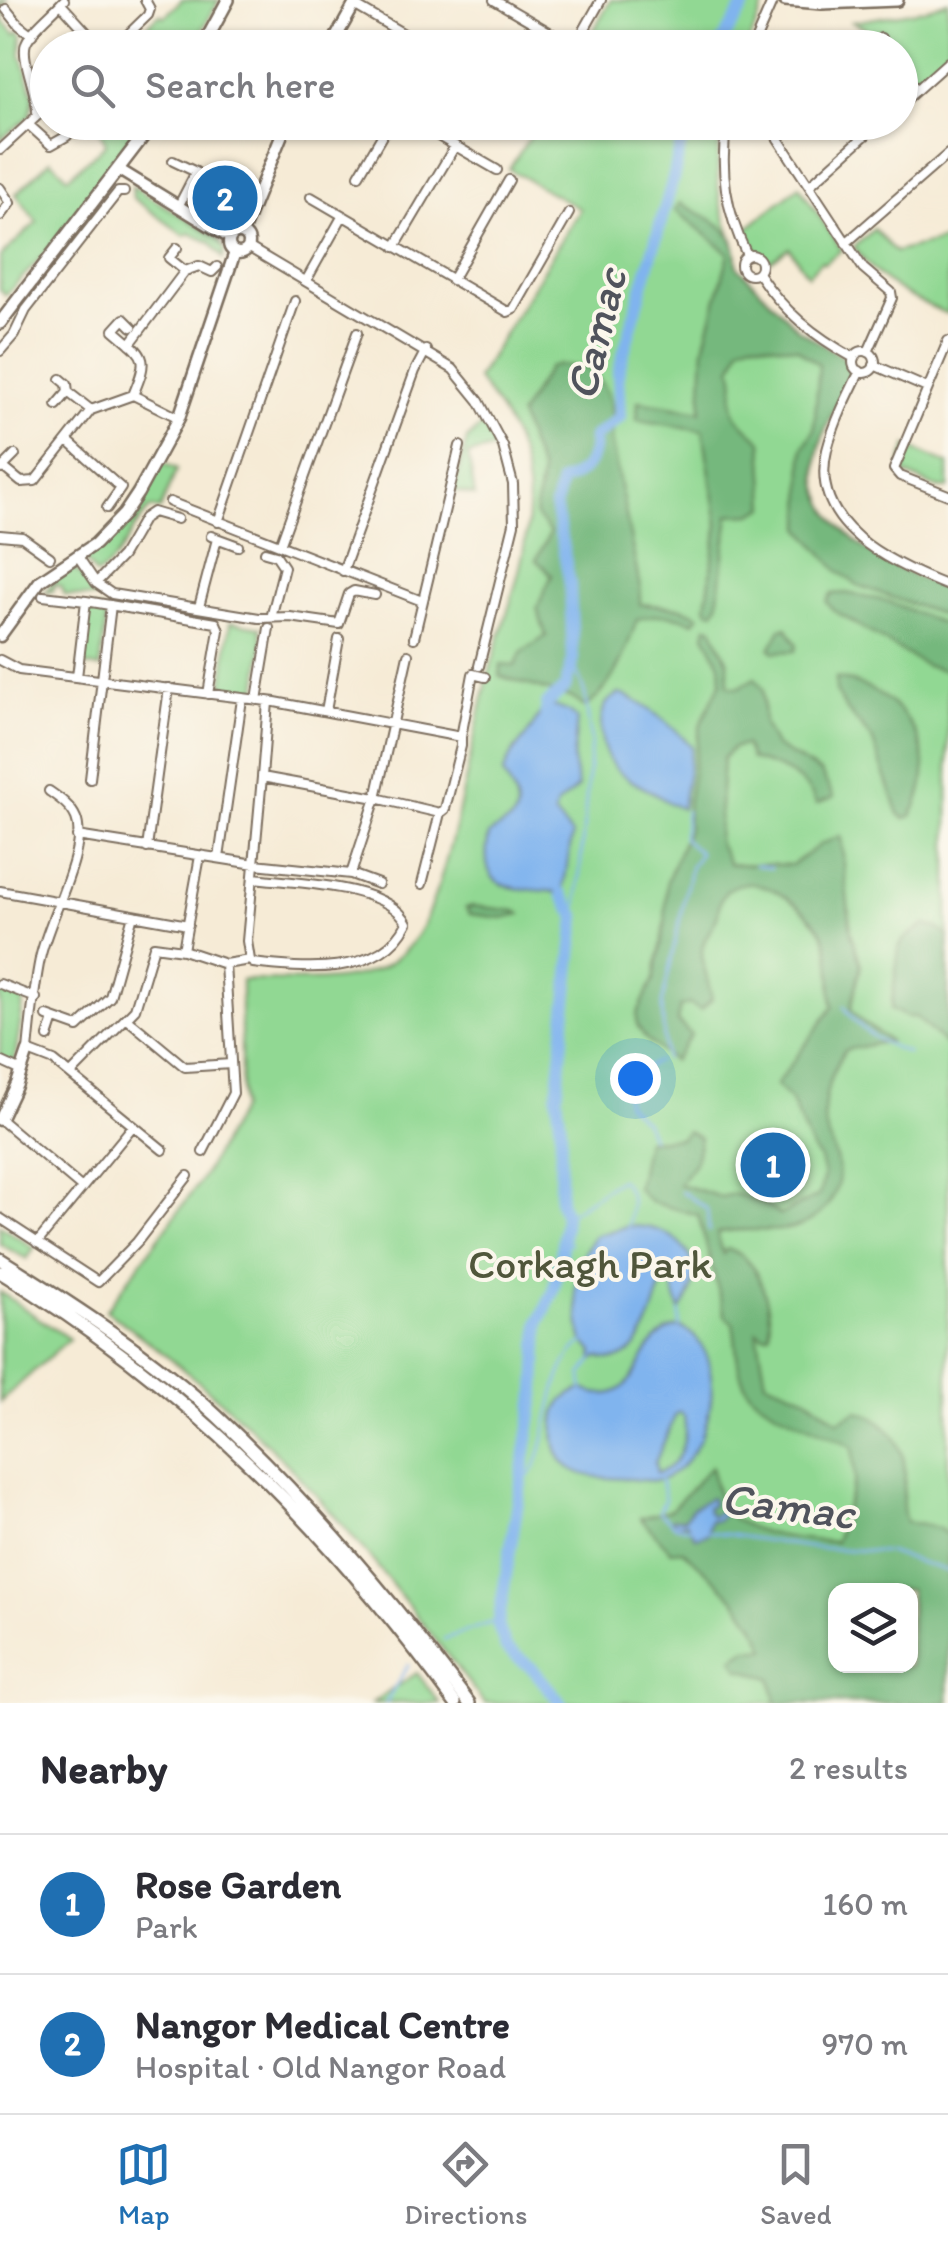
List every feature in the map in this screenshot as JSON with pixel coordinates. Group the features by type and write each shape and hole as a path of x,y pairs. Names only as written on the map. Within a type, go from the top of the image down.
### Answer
{"main road":[{"path":"212,30 228,0"},
{"path":"785,0 897,0"},
{"path":"0,324 142,140"},
{"path":"0,1259 78,1308 216,1415 342,1545 413,1628 469,1703"},
{"path":"0,1272 130,1359 250,1462 380,1602 455,1703"}],"street":[{"path":"133,30 148,15 150,9 145,0"},
{"path":"494,0 545,30"},
{"path":"584,30 602,0"},
{"path":"760,30 773,0"},
{"path":"37,30 62,2 86,30"},
{"path":"340,30 356,3 399,30"},
{"path":"6,9 30,33"},
{"path":"30,39 24,51 30,75"},
{"path":"918,89 948,62"},
{"path":"0,150 30,126"},
{"path":"242,233 280,140"},
{"path":"359,175 379,140"},
{"path":"445,140 497,170"},
{"path":"726,140 724,183 735,231 746,255"},
{"path":"778,140 868,274 891,292 892,298 868,352"},
{"path":"808,186 860,140"},
{"path":"395,247 455,146"},
{"path":"846,243 948,154"},
{"path":"173,161 196,172 179,205"},
{"path":"940,162 948,170"},
{"path":"121,170 230,238"},
{"path":"452,280 509,180"},
{"path":"0,188 10,203 0,216"},
{"path":"0,350 93,223 118,192 124,192"},
{"path":"310,197 508,312 514,309 569,213"},
{"path":"306,280 342,216"},
{"path":"235,252 230,247 234,234 242,233 248,238 248,247"},
{"path":"235,252 248,247"},
{"path":"248,247 426,350 452,368 479,400 502,446 513,484 514,524 479,666"},
{"path":"177,248 169,258 186,271"},
{"path":"0,636 4,622 40,581 94,544 124,514 179,418 235,252"},
{"path":"746,255 759,258 762,264 758,273 750,276 742,270 746,255"},
{"path":"130,344 186,271 200,266 212,272 217,266"},
{"path":"758,273 797,320 854,358"},
{"path":"218,522 295,300"},
{"path":"15,456 2,468 21,482 35,481 91,410 132,394 146,364 141,352 114,330 124,319 132,326"},
{"path":"0,331 9,339"},
{"path":"280,545 357,334"},
{"path":"948,341 894,469 900,476 948,495"},
{"path":"342,571 426,350"},
{"path":"858,352 868,352 874,365 870,370 860,371 854,358 858,352"},
{"path":"874,365 928,388"},
{"path":"860,371 827,450 829,494 845,524 864,544 948,586"},
{"path":"58,405 68,392 67,384 60,379"},
{"path":"68,392 91,410"},
{"path":"132,394 179,418"},
{"path":"68,441 122,488 106,508"},
{"path":"414,638 460,446"},
{"path":"170,502 422,601"},
{"path":"96,583 122,556 144,518 154,512 177,519"},
{"path":"0,535 22,536 50,557"},
{"path":"199,607 214,538 238,546"},
{"path":"266,552 276,556 284,567 271,618"},
{"path":"77,555 96,583 112,594 271,618 339,624 350,594 375,595"},
{"path":"43,596 216,623 208,694"},
{"path":"77,676 86,601"},
{"path":"90,779 111,605"},
{"path":"257,700 270,628"},
{"path":"326,711 339,639"},
{"path":"351,874 376,798 408,655"},
{"path":"0,660 19,670 257,700 461,736"},
{"path":"422,884 462,746 473,674 485,677"},
{"path":"147,848 169,688"},
{"path":"219,858 242,698"},
{"path":"250,960 247,942 268,702"},
{"path":"262,777 440,813"},
{"path":"48,791 64,802 77,819 78,836 74,860 40,960 28,1050 0,1120 82,1188"},
{"path":"78,836 255,864 351,874 378,884"},
{"path":"183,950 200,856"},
{"path":"71,1074 135,1009 151,950 158,945 225,964 250,960 282,966 356,963 384,950 407,922 378,899 342,889 254,878"},
{"path":"0,892 188,925"},
{"path":"48,1037 51,1018 78,1026 110,997 133,915"},
{"path":"209,1148 232,1100 225,964"},
{"path":"0,984 36,998"},
{"path":"126,1018 185,1067 231,1064"},
{"path":"28,1050 54,1061 163,1150"},
{"path":"0,1061 22,1071"},
{"path":"37,1243 133,1126"},
{"path":"0,1218 94,1282 101,1281 188,1176"},
{"path":"180,1187 188,1194"}],"green space":[{"path":"0,0 7,0 1,7 6,13 1,18 15,34 22,34 21,54 30,84 30,116 0,140"},
{"path":"182,0 219,0 202,30 142,30 160,14 164,17"},
{"path":"611,0 752,0 764,6 754,30 594,30"},
{"path":"948,1 948,55 918,79 918,30 866,30 852,22 923,10"},
{"path":"104,140 132,140 51,247 6,295 0,289 0,257 37,222 16,194 51,160 68,177 106,144"},
{"name":"Corkagh Park","path":"528,140 720,140 718,184 737,266 799,330 848,360 853,372 819,450 817,477 824,501 837,523 877,557 948,589 948,1703 484,1703 369,1556 308,1486 209,1391 106,1310 201,1180 241,1108 241,980 322,980 381,968 415,938 436,893 527,530 527,491 521,456 499,409 477,379 580,209 509,169"},
{"path":"132,186 217,237 225,250 223,258 210,242 189,233 185,236 133,198"},
{"path":"799,186 842,250 824,263 821,261 808,275 789,248 767,263 744,231"},
{"path":"680,203 728,233 737,266 799,330 848,360 853,372 819,450 817,477 824,501 837,523 877,557 948,589 948,617 859,586 838,571 802,529 803,448 814,430 819,365 797,348 752,341 741,346 732,368 733,396 743,424 762,441 766,507 752,514 729,515 718,604 714,611 709,611 706,606 718,524 703,430 637,420 638,401 701,411 704,347 729,253 675,210"},
{"path":"874,229 895,252 948,239 948,314 896,288 864,260 854,247"},
{"path":"549,367 590,368 610,400 611,439 640,604 682,608 699,615 694,622 666,615 637,620 611,680 585,707 572,698 500,676 501,665 515,666 521,653 546,636 537,608 552,575 536,560 550,533 535,515 541,473 519,416"},
{"path":"484,424 497,448 468,455 475,496 454,491 467,439"},
{"path":"907,446 948,464 948,489 904,473 901,463"},
{"path":"159,461 177,469 160,510 151,508 113,561 96,575 83,556 117,529"},
{"path":"73,568 99,592 96,598 64,595 55,584 53,591 45,593 55,579"},
{"path":"831,594 887,601 948,626 948,671 926,666 833,610 827,602"},
{"path":"88,607 107,612 100,668 81,665"},
{"path":"230,622 260,627 263,642 257,692 222,688"},
{"path":"707,626 712,627 728,662 728,685 738,688 755,678 763,689 764,724 775,746 821,773 834,797 817,804 805,786 790,774 751,759 745,745 733,748 723,758 718,841 729,864 792,865 821,844 841,836 851,932 861,965 851,1009 889,1041 845,1050 833,1073 824,1116 839,1172 836,1191 826,1207 811,1220 792,1228 717,1233 723,1254 727,1249 747,1261 766,1297 769,1334 757,1331 766,1381 805,1396 838,1421 858,1411 878,1420 893,1434 902,1453 906,1522 939,1528 948,1536 948,1703 776,1703 771,1678 739,1669 733,1658 747,1649 766,1649 751,1620 707,1572 682,1550 671,1551 640,1518 671,1510 711,1466 721,1501 733,1518 769,1533 835,1542 855,1480 853,1447 778,1412 745,1385 733,1323 725,1315 698,1215 650,1202 637,1188 646,1140 681,1138 687,1131 700,1138 695,1163 679,1184 721,1197 733,1194 759,1201 780,1215 819,1195 824,1176 820,1159 791,1101 776,1085 833,1007 828,946 814,921 798,906 761,886 733,887 720,902 702,948 712,999 701,1010 689,1004 680,1007 677,1021 691,1035 673,1061 646,1039 637,1025 637,1014 654,979 665,925 667,881 688,829 687,803 701,723 721,682 720,664 705,634"},
{"path":"786,627 797,645 795,651 774,652 770,649"},
{"path":"836,678 881,696 899,710 912,728 921,747 924,769 921,792 911,816 904,818 899,814 872,739 845,708 836,691"},
{"path":"466,908 521,914 502,918 470,914"},
{"path":"925,925 948,936 948,1047 916,1017 891,1009 899,948 904,939"},
{"path":"0,987 24,998 14,1065 0,1058"},
{"path":"0,1225 34,1248 27,1259 0,1244"},
{"path":"0,1292 69,1339 0,1402"},
{"path":"417,1673 440,1703 372,1703"}],"water":[{"path":"619,694 658,716 692,747 682,808 632,781 615,767 604,750 602,714 607,703"},
{"path":"547,704 570,712 577,719 573,761 578,787 557,805 554,814 572,835 563,891 570,904 568,908 555,892 501,884 488,868 486,854 489,835 510,821 516,811 515,798 503,774 506,766"},
{"path":"628,1226 647,1227 676,1240 692,1264 690,1294 680,1311 670,1279 663,1280 650,1322 635,1347 625,1356 598,1357 592,1361 593,1352 582,1339 575,1292 579,1261 594,1236"},
{"path":"680,1327 698,1341 711,1376 708,1419 688,1459 667,1477 649,1481 599,1477 574,1470 558,1453 556,1415 560,1405 583,1389 603,1394 617,1391 665,1332","holes":["676,1414 684,1416 681,1450 672,1464 657,1473 655,1463"]},
{"path":"711,1498 708,1512 712,1516 722,1510 724,1514 716,1521 710,1520 707,1534 695,1537 686,1523 676,1526 672,1519 684,1519 693,1507"}],"waterway":[{"name":"Camac","path":"729,30 748,0"},
{"name":"Camac","path":"545,719 547,704 565,688 573,660 570,584 555,506 561,482 586,466 594,437 620,417 618,373 682,140"},
{"name":"Camac","path":"573,660 585,694 591,741 576,917"},
{"path":"665,1059 662,1004 691,866 700,853 683,838 686,811"},
{"path":"755,865 771,868"},
{"name":"Camac","path":"561,1703 533,1669 506,1648 498,1625 536,1390 539,1323 553,1292 565,1216 560,1201 561,1129 557,1096 576,917 562,894"},
{"path":"844,1006 872,1036 908,1053"},
{"path":"651,1138 645,1122 627,1104 625,1095 628,1082 658,1061"},
{"name":"Camac","path":"565,1216 620,1179 631,1201 628,1226"},
{"path":"681,1191 707,1209 709,1231"},
{"path":"563,1238 570,1244"},
{"name":"Camac","path":"680,1311 680,1327"},
{"name":"Camac","path":"520,1480 531,1473 538,1460 561,1373 571,1354 586,1341"},
{"name":"Camac","path":"583,1392 582,1375 593,1359"},
{"name":"Camac","path":"660,1477 665,1499 659,1512 676,1526 694,1529"},
{"name":"Camac","path":"707,1531 807,1547 887,1552 948,1571"},
{"path":"444,1639 499,1620"},
{"path":"386,1703 408,1665"}],"place":[{"name":"Nangor Medical Centre","path":"225,198"},
{"name":"Rose Garden","path":"773,1165"}]}
